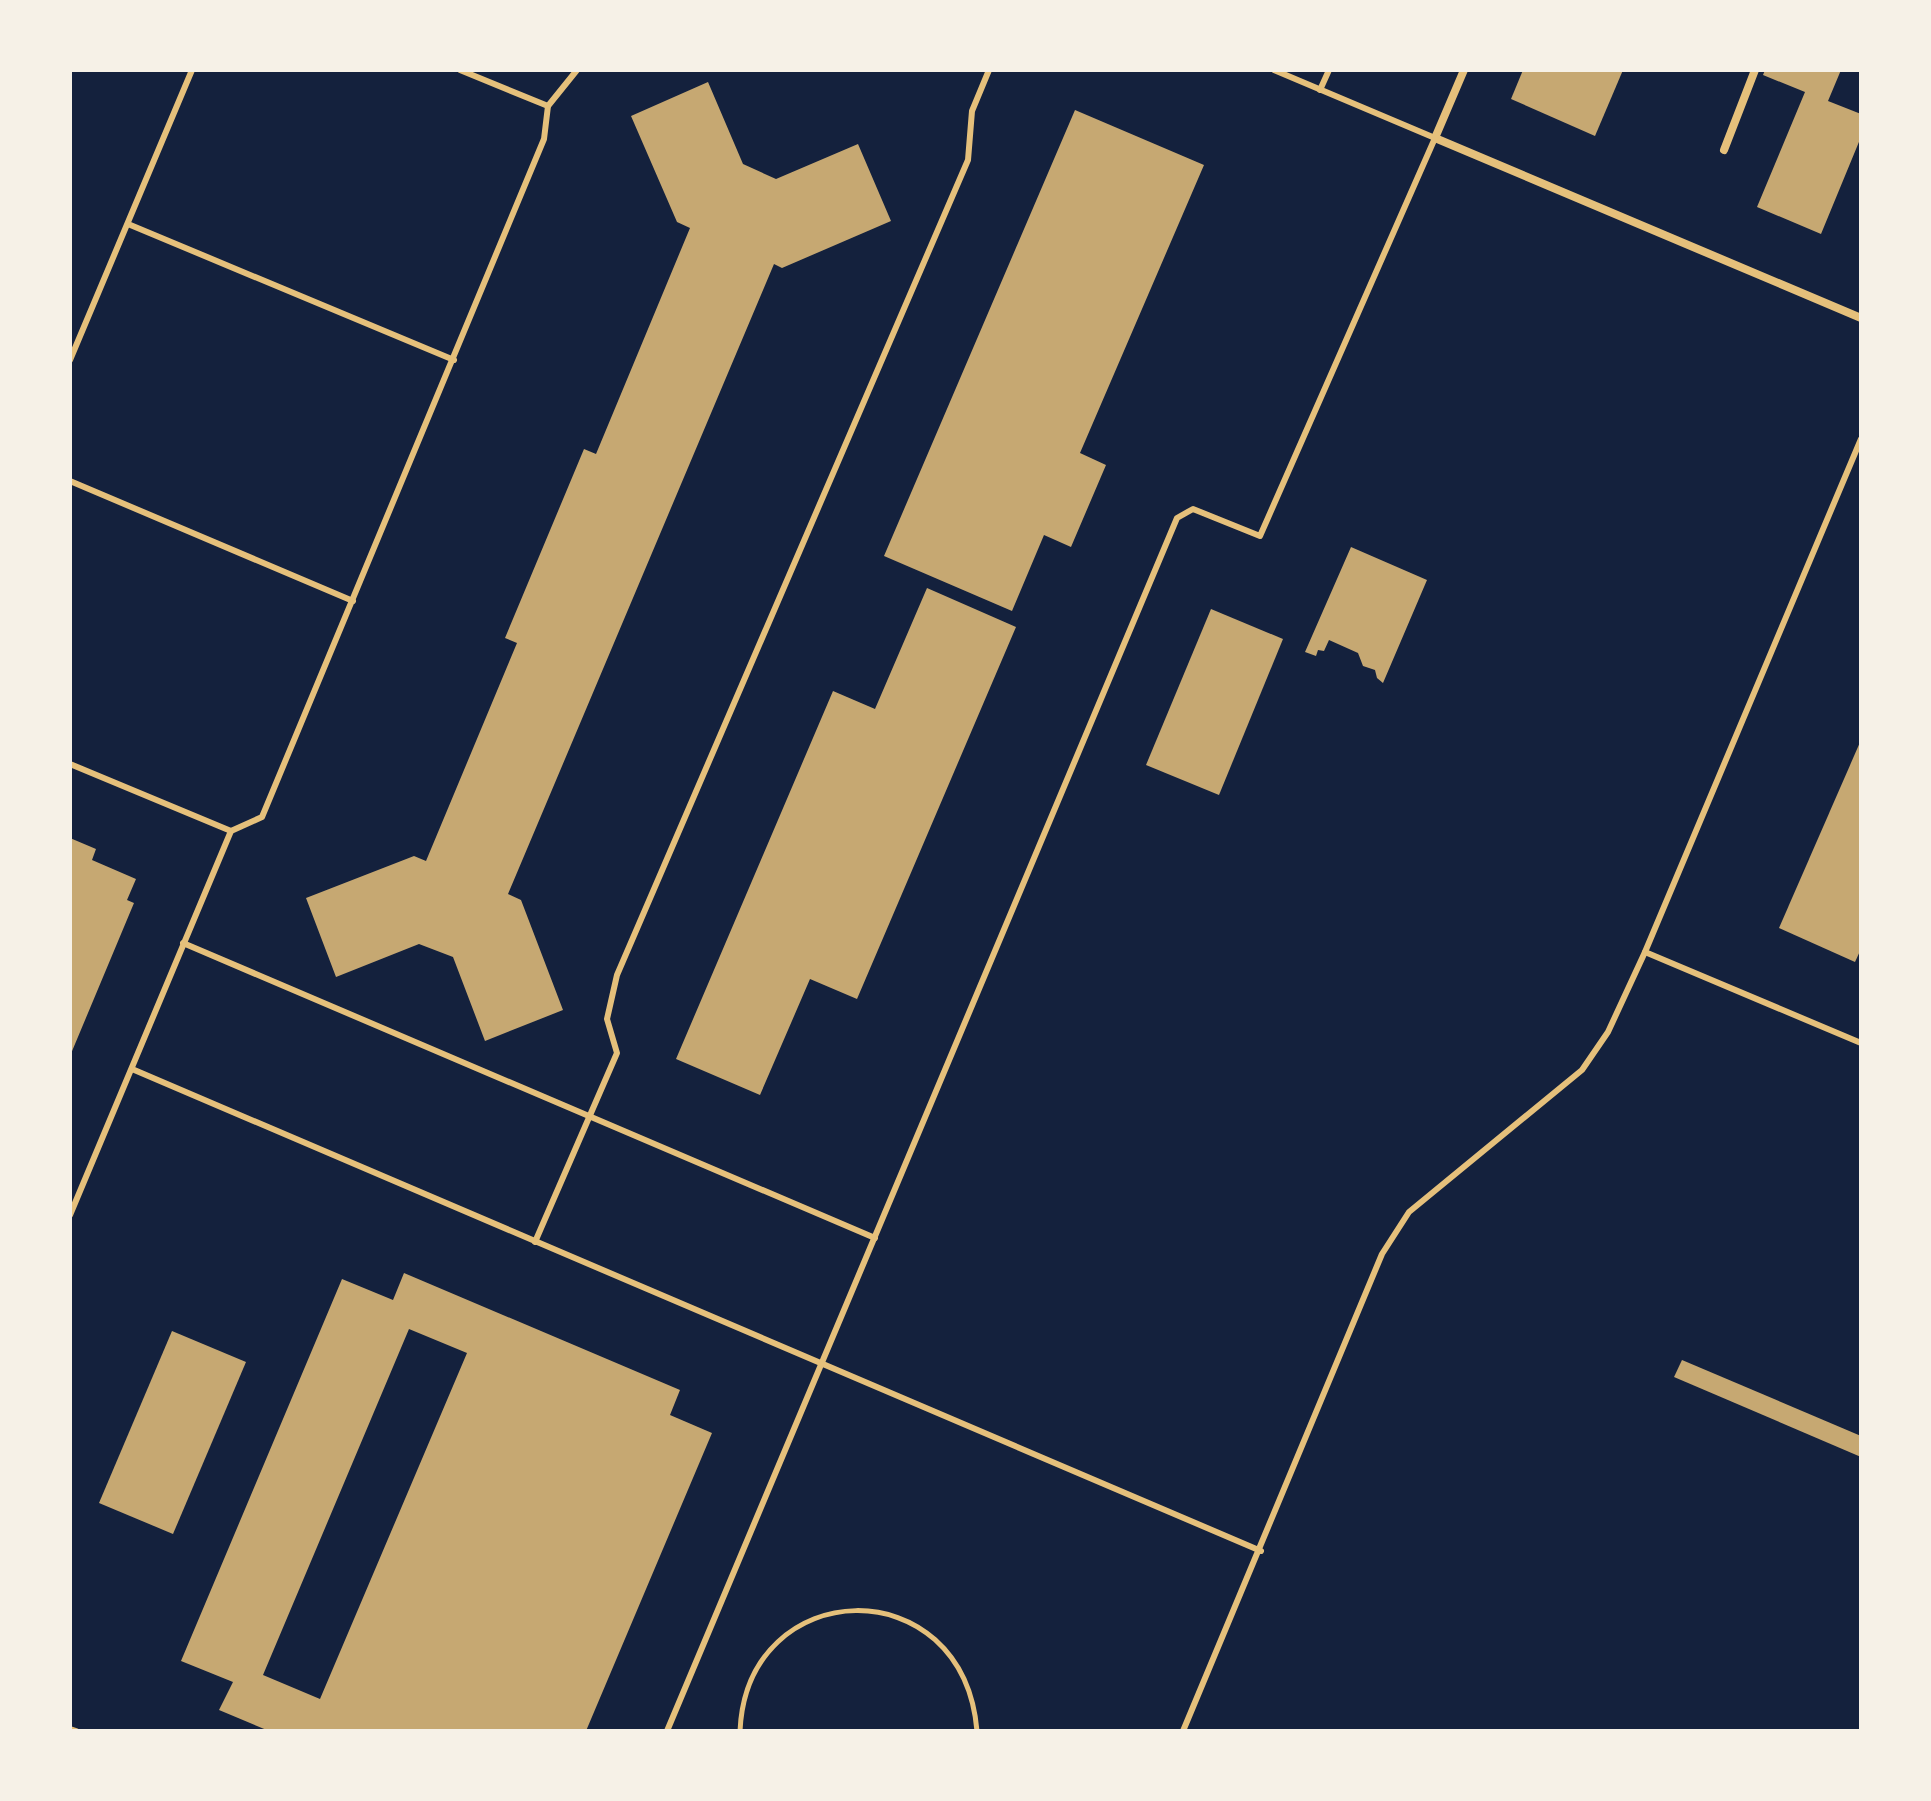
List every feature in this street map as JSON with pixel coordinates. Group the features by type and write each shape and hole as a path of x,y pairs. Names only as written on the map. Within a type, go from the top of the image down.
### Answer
{"street":[{"path":"1464,70 1435,138 1861,318"},
{"path":"1724,150 1755,70"}],"lane":[{"path":"70,360 192,70"},
{"path":"460,70 548,106"},
{"path":"70,1215 231,831 262,817 544,139 548,106 577,70"},
{"path":"535,1242 617,1053 607,1019 617,975 968,160 972,111 989,70"},
{"path":"667,1731 1177,518 1193,509 1260,536 1435,138 1274,70"},
{"path":"1320,90 1329,70"},
{"path":"128,224 454,360"},
{"path":"70,338 78,341"},
{"path":"1183,1731 1261,1551 1382,1254 1409,1212 1582,1070 1608,1032 1645,952 1861,439"},
{"path":"70,481 353,601"},
{"path":"70,764 231,831"},
{"path":"183,943 875,1238"},
{"path":"1645,952 1861,1043"},
{"path":"132,1069 1261,1551"},
{"path":"70,1729 76,1731"}],"path":[{"path":"740,1731 741,1704 756,1666 784,1635 821,1615 862,1609 903,1618 935,1638 960,1666 975,1701 977,1731"}],"building":[{"path":"1523,70 1623,70 1595,136 1511,99"},
{"path":"1765,70 1841,70 1828,101 1861,114 1861,137 1821,234 1757,207 1805,92 1763,75"},
{"path":"708,82 743,164 776,179 858,144 891,221 782,268 774,264 508,894 521,900 563,1010 485,1041 453,957 419,944 336,977 306,898 414,856 426,861 517,643 505,638 584,449 596,454 690,228 677,222 631,116"},
{"path":"1075,110 1204,165 1080,453 1106,465 1071,547 1044,535 1012,611 884,556"},
{"path":"1351,547 1427,580 1383,683 1377,678 1375,670 1363,666 1358,653 1329,640 1324,651 1318,650 1316,656 1305,652"},
{"path":"927,588 1016,627 857,999 810,979 760,1095 676,1059 833,691 875,709"},
{"path":"1211,609 1283,639 1219,795 1146,765"},
{"path":"1861,740 1861,949 1855,962 1779,928"},
{"path":"70,838 96,849 92,860 136,879 127,900 134,903 70,1056"},
{"path":"404,1273 680,1390 670,1415 712,1433 586,1731 269,1731 219,1710 233,1682 181,1661 342,1279 393,1300","holes":["409,1329 467,1353 320,1699 263,1675"]},
{"path":"172,1331 246,1362 173,1534 99,1503"},
{"path":"1682,1360 1861,1436 1861,1457 1674,1377"}]}
